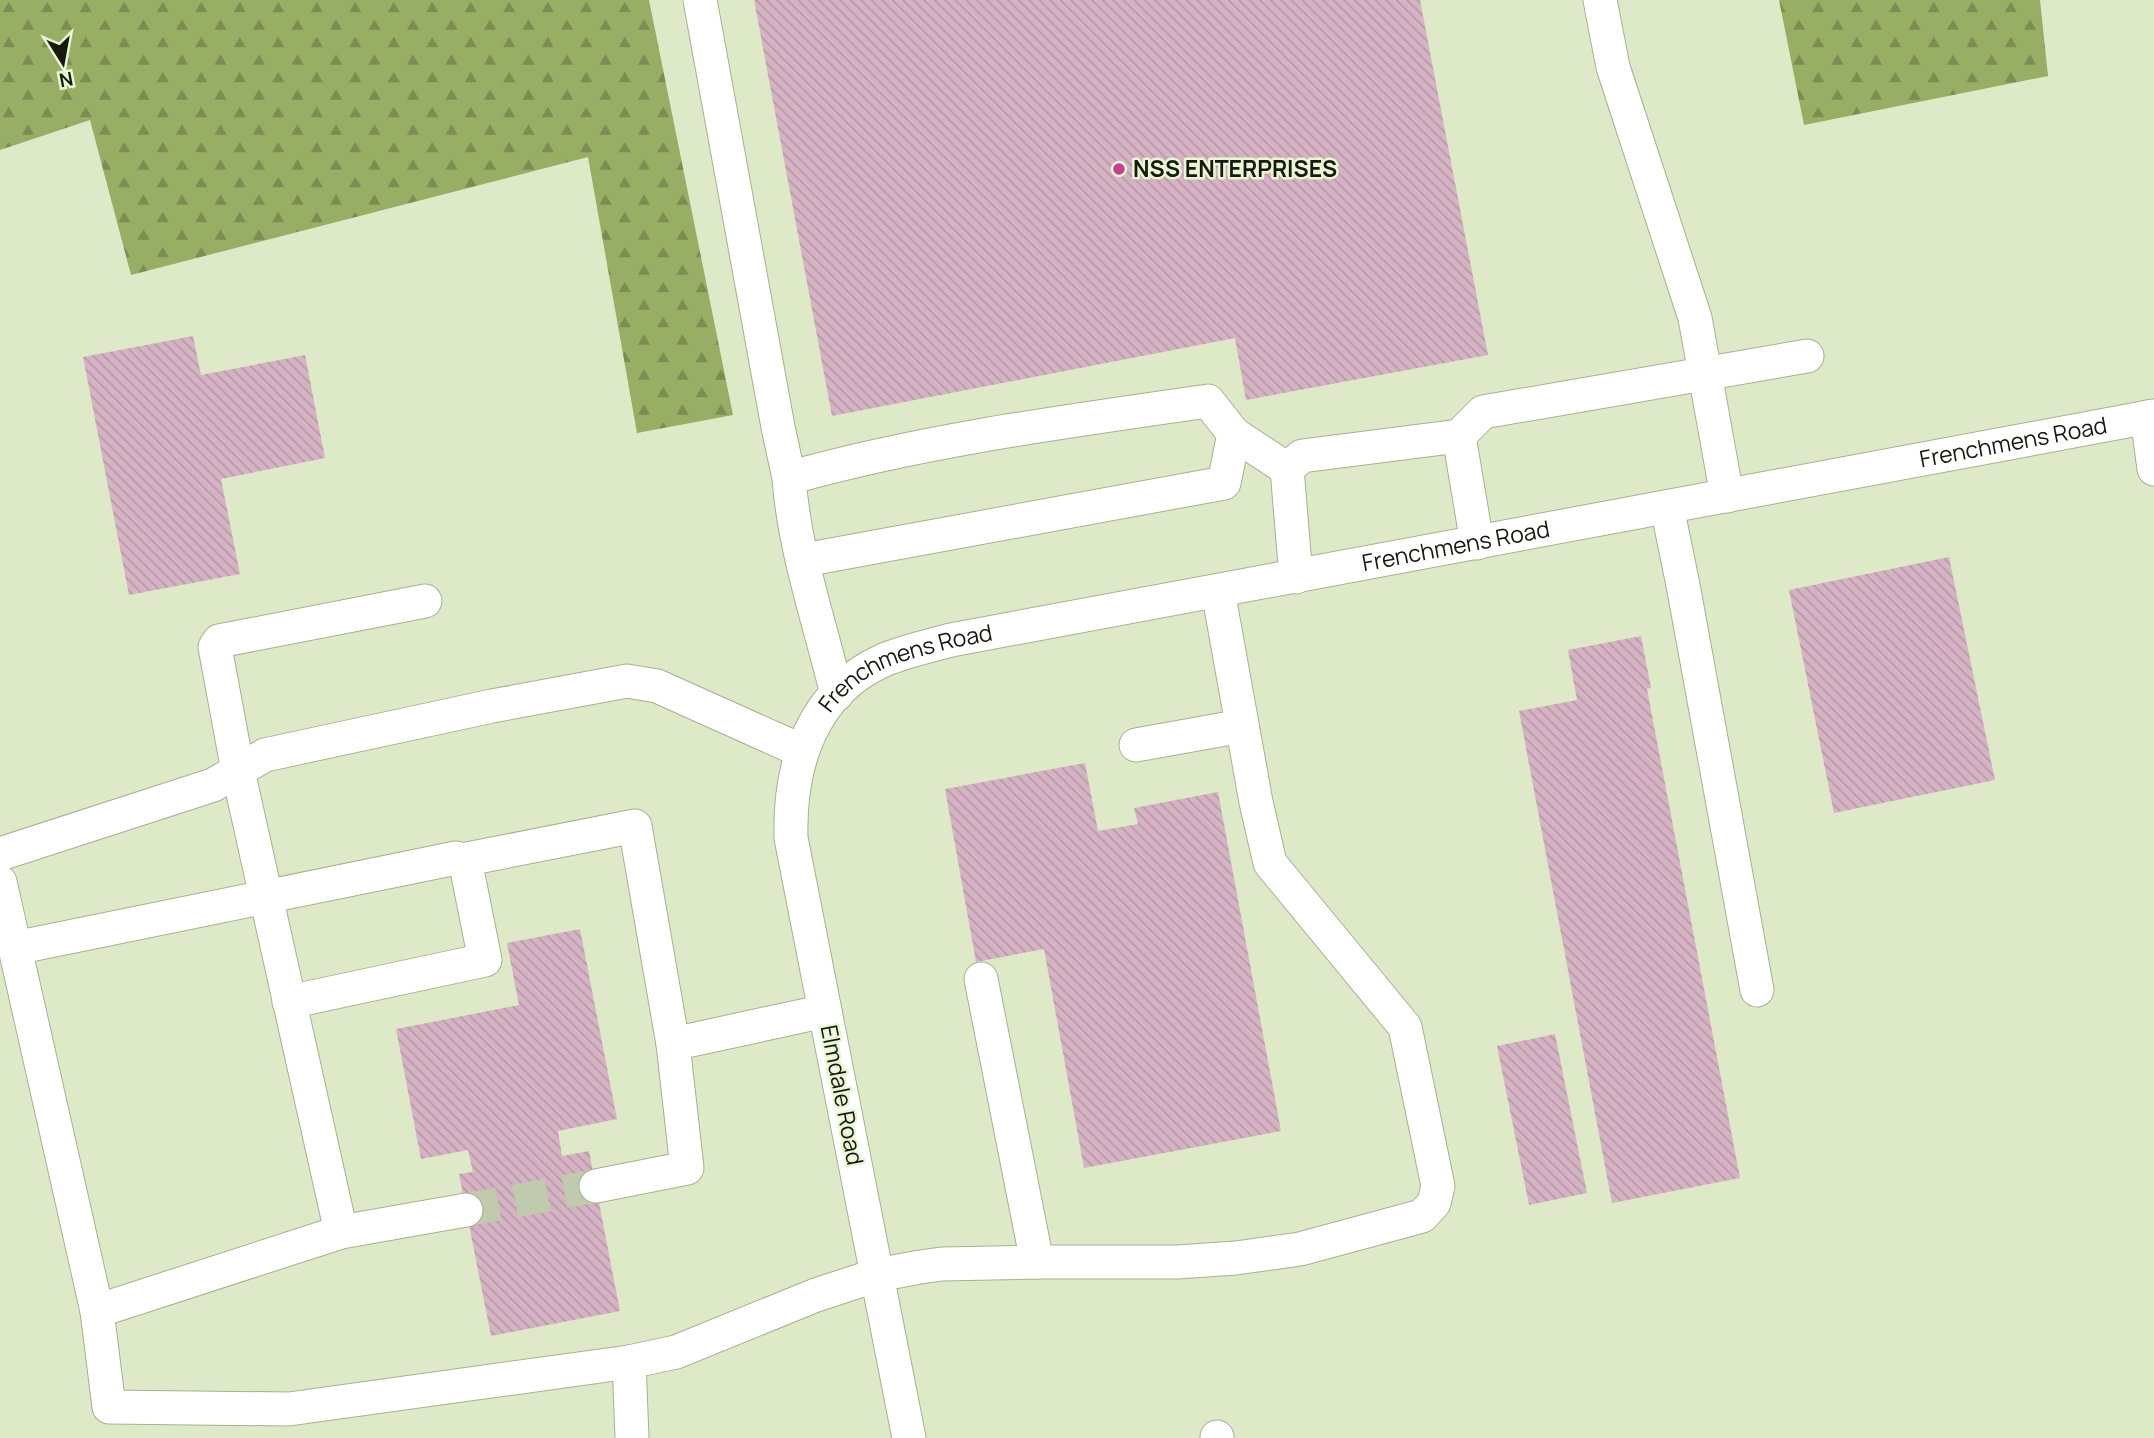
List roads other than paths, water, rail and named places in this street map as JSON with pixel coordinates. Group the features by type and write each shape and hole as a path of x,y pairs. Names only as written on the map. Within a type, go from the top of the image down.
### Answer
{"street":[{"path":"700,0 791,498 837,694"},
{"path":"1600,0 1613,67 1695,318 1727,496"},
{"path":"1287,469 1302,456 1459,436 1483,412 1807,356"},
{"path":"789,478 887,454 1208,401 1234,434 1287,469"},
{"path":"2150,416 2154,469"},
{"name":"Frenchmens Road","path":"802,751 817,719 837,694 856,677 874,666 911,651 951,640 2150,416"},
{"path":"804,560 1224,483 1234,434"},
{"path":"1459,436 1476,543"},
{"path":"1287,469 1296,577"},
{"path":"1667,508 1757,990"},
{"path":"0,882 97,1311 109,1407 289,1409 629,1362 676,1352 816,1295 877,1275 942,1264 1177,1262 1236,1258 1300,1249 1422,1216 1434,1203 1438,1186 1405,1027 1270,863 1218,591"},
{"path":"341,1232 238,771 215,647 219,641 425,601"},
{"path":"0,854 213,785 265,755 492,706 627,681 657,686 802,751"},
{"path":"1136,745 1242,726"},
{"name":"Elmdale Road","path":"802,751 791,795 791,838 909,1438"},
{"path":"15,948 456,858 462,860 635,826 673,1044 687,1168 596,1186"},
{"path":"289,1002 485,960 466,865 462,860"},
{"path":"981,979 1037,1262"},
{"path":"673,1044 825,1011"},
{"path":"97,1311 341,1232 466,1210"},
{"path":"629,1362 632,1438"}],"tunnel":[{"path":"466,1210 596,1186"}],"place":[{"name":"NSS ENTERPRISES","path":"1119,169"}]}
